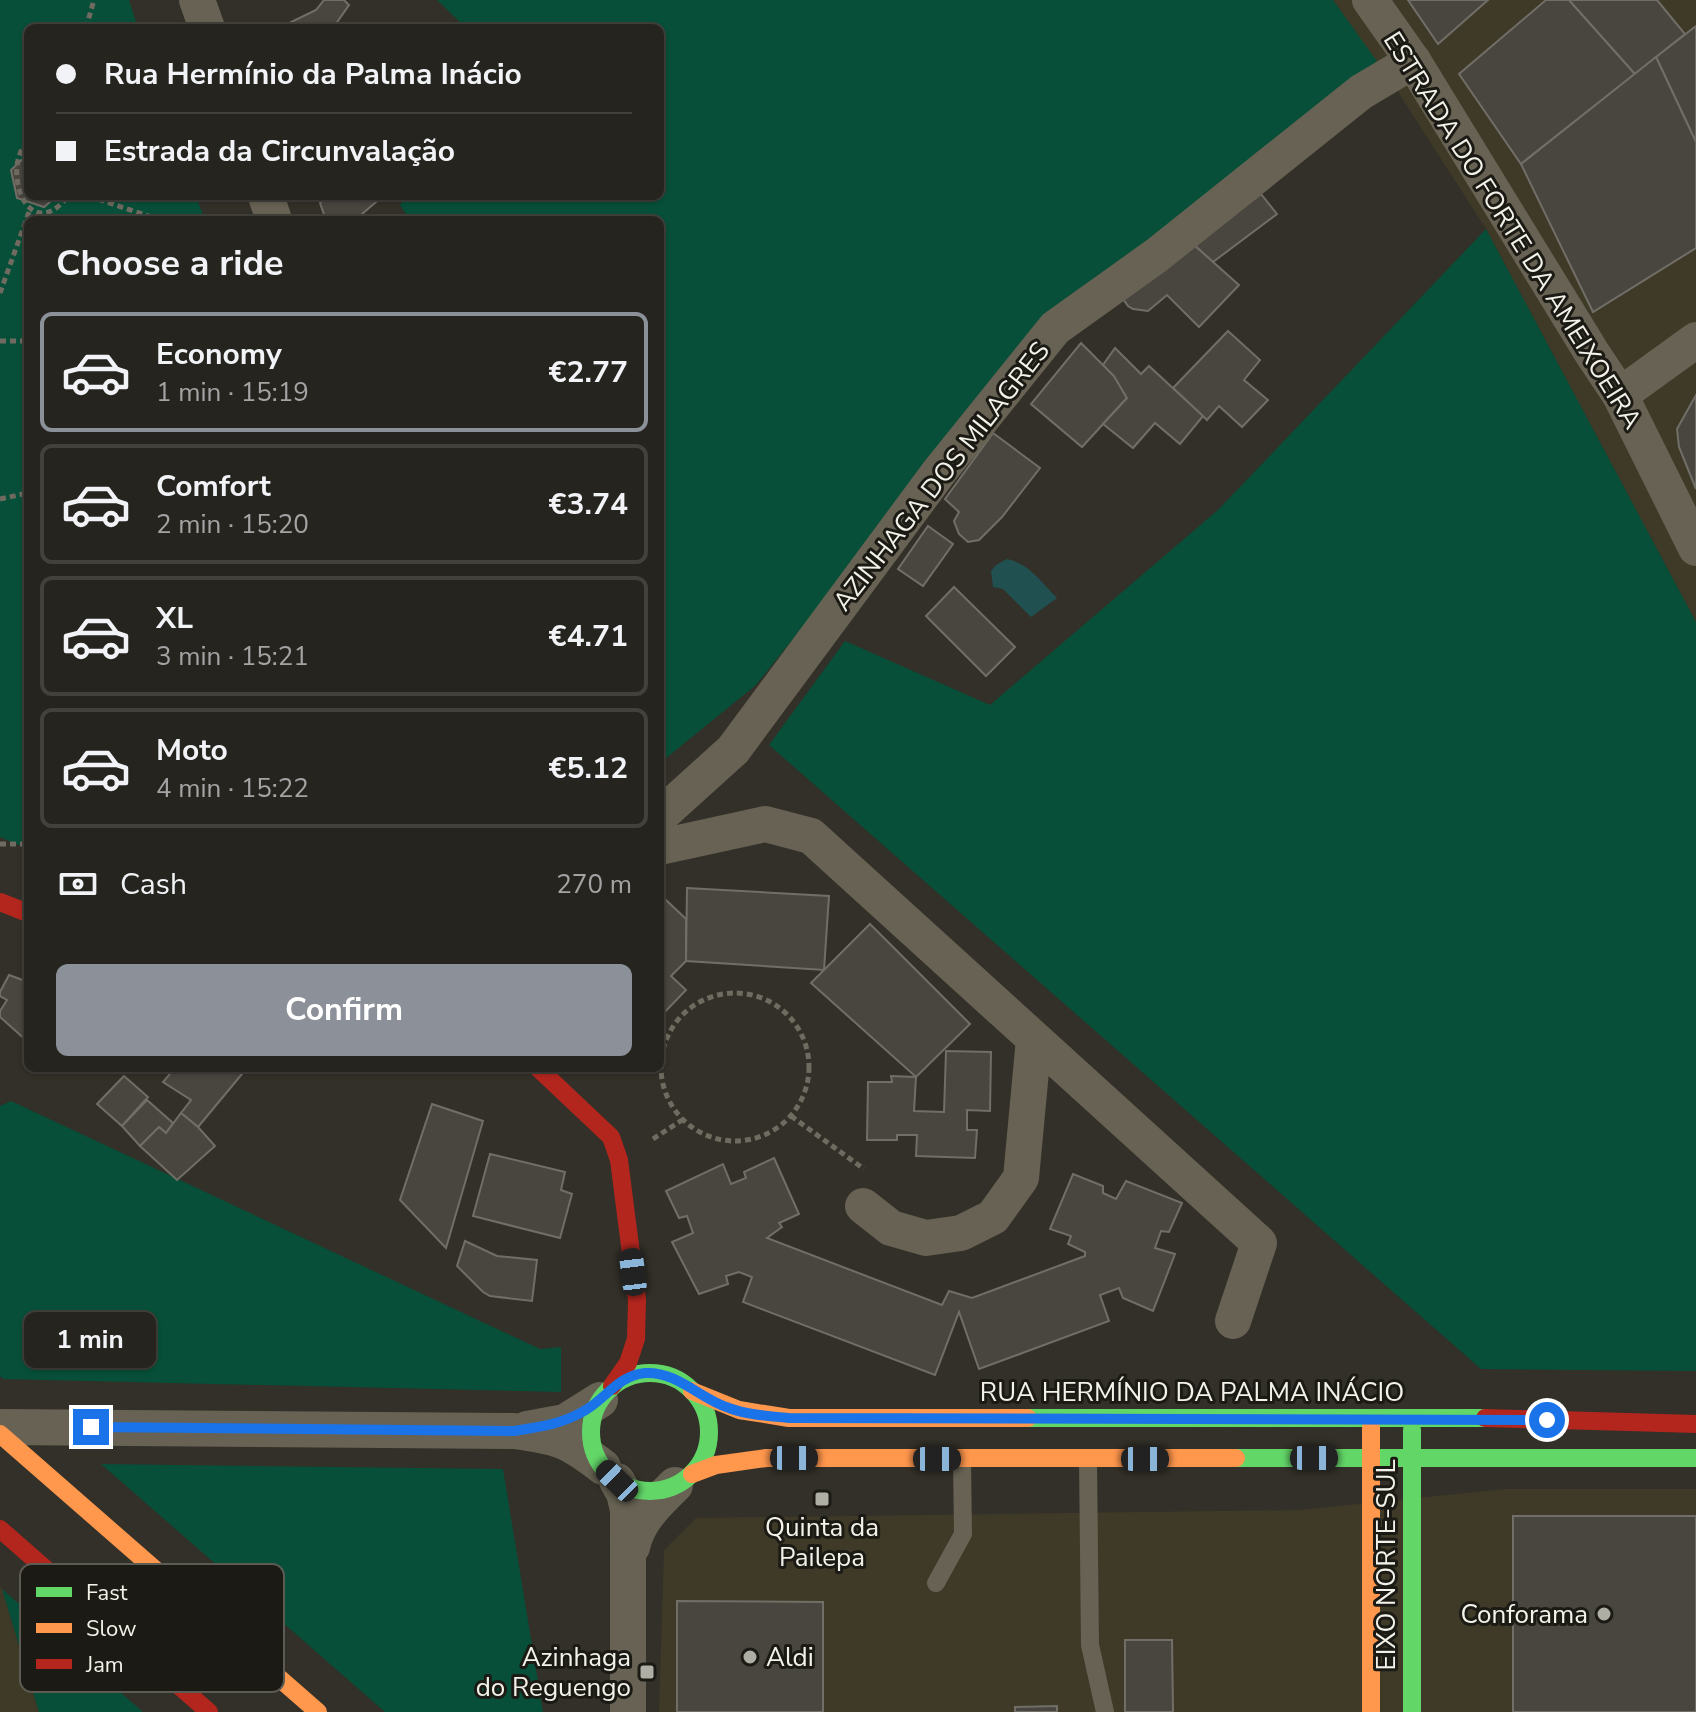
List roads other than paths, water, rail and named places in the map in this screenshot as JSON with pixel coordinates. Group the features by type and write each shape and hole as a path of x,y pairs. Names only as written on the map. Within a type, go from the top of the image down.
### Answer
{"main road":[{"path":"0,902 24,911"},
{"path":"542,1072 611,1137 619,1160 637,1300 636,1339 628,1363 593,1416 591,1434 594,1451 610,1474 635,1489 655,1490 716,1465 766,1458 1696,1458"},
{"path":"637,1300 656,1349 702,1405 708,1421 709,1438 703,1458 683,1480"},
{"path":"606,1393 627,1377 644,1373 662,1374 685,1386"},
{"name":"RUA HERMÍNIO DA PALMA INÁCIO","path":"685,1386 727,1408 761,1416 789,1418 1412,1417 1696,1424"},
{"name":"EIXO NORTE-SUL","path":"1412,1417 1415,1709"},
{"name":"EIXO NORTE-SUL","path":"1371,1418 1371,1712"},
{"path":"0,1434 149,1564"},
{"path":"0,1529 40,1564"},
{"path":"284,1682 318,1712"},
{"path":"186,1692 209,1712"}],"street":[{"path":"197,0 206,24"},
{"name":"ESTRADA DO FORTE DA AMEIXOEIRA","path":"1370,0 1413,61 1620,395 1696,548"},
{"name":"AZINHAGA DOS MILAGRES","path":"664,812 733,750 939,472 1055,328 1157,255 1361,92 1413,61"},
{"path":"1620,395 1696,340"},
{"path":"664,846 765,824 811,836 1259,1243 1233,1321"},
{"path":"863,1206 891,1228 926,1238 961,1233 993,1217 1021,1178 1034,1039"},
{"path":"514,1431 565,1422 606,1393"},
{"path":"0,1427 514,1431 554,1437 577,1446 610,1474 624,1493 628,1510 628,1712"},
{"path":"630,1560 634,1537 648,1511 683,1480"}],"lane":[{"path":"936,1583 963,1534 962,1459"},
{"path":"1088,1459 1090,1645 1105,1712"}],"water":[{"path":"1007,559 1029,569 1057,598 1031,617 1003,589 993,587 991,571"}],"place":[{"name":"Quinta da Pailepa","path":"822,1499"},
{"name":"Conforama","path":"1604,1614"},
{"name":"Aldi","path":"750,1657"},
{"name":"Azinhaga do Reguengo","path":"647,1672"}]}
